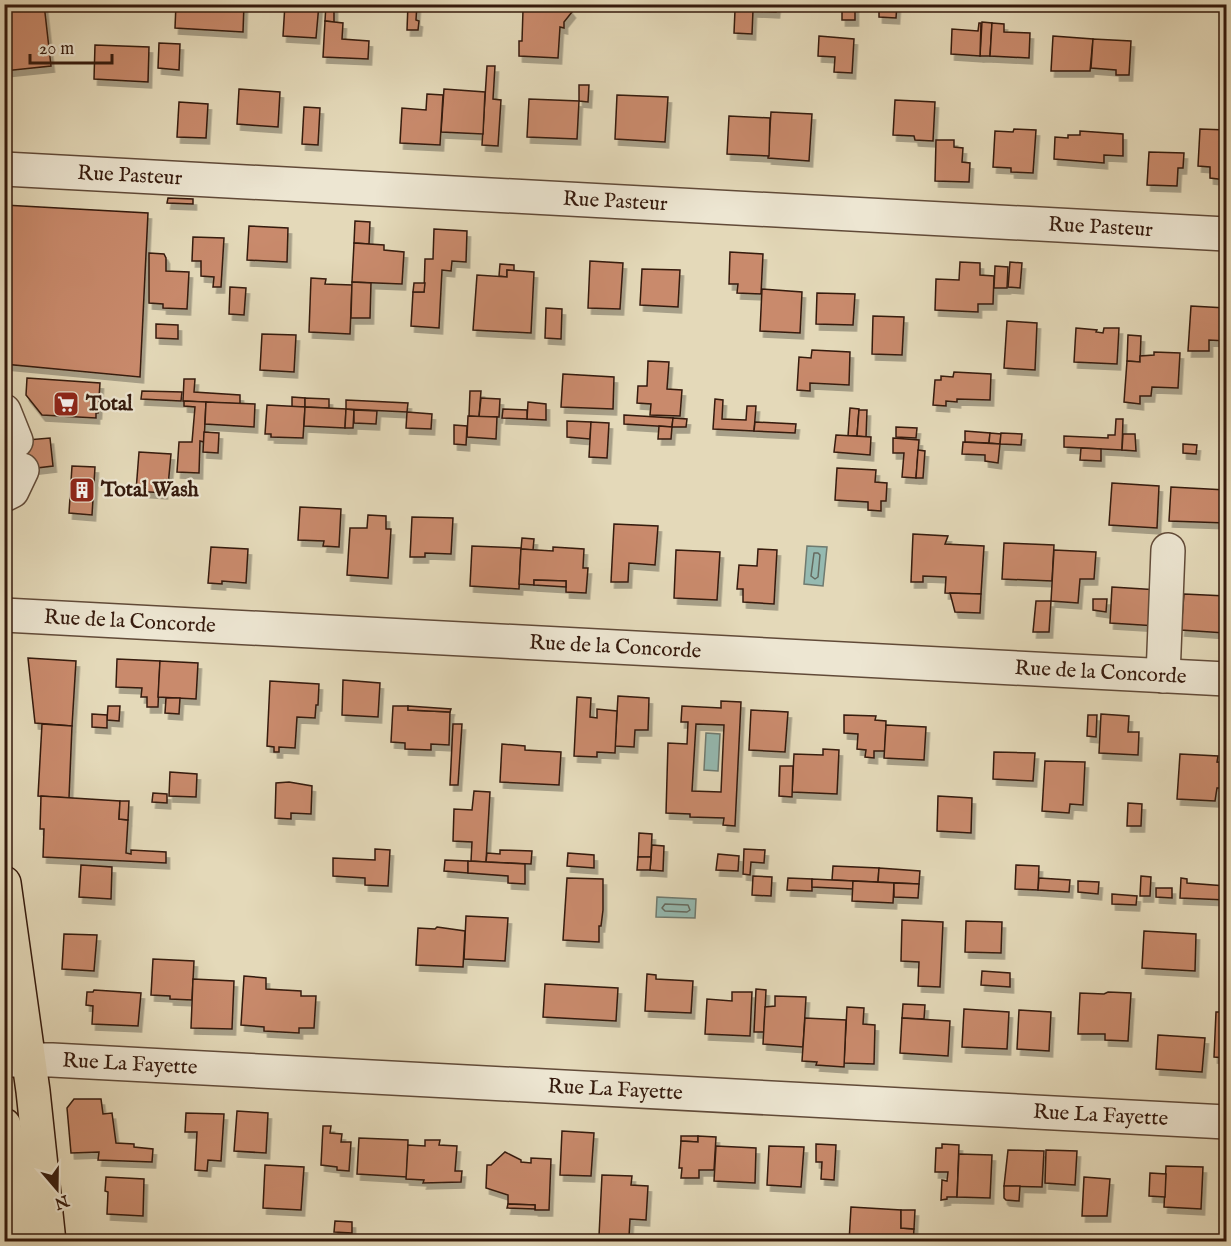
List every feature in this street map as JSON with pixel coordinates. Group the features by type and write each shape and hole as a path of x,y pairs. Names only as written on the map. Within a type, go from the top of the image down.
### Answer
{"main road":[{"path":"4,883 17,1060 19,1242"},
{"path":"4,1125 19,1175 50,1242"}],"street":[{"name":"Rue Pasteur","path":"4,169 1227,234"},
{"path":"4,411 14,469"},
{"path":"1163,676 1168,550"},
{"name":"Rue de la Concorde","path":"4,615 1227,679"},
{"name":"Rue La Fayette","path":"17,1060 1227,1122"}],"water":[{"path":"807,546 827,547 823,586 804,584"},
{"path":"706,733 720,734 718,771 704,770"},
{"path":"657,897 696,899 695,918 656,917"}],"building":[{"path":"4,4 44,4 51,66 4,71"},
{"path":"176,4 244,4 243,32 175,28"},
{"path":"285,4 319,4 316,38 283,36"},
{"path":"326,4 334,4 334,22 325,21"},
{"path":"408,4 417,4 418,30 407,30"},
{"path":"546,4 566,4 572,12 564,22 564,28 560,27 558,58 519,56 523,10 539,11"},
{"path":"736,4 777,4 776,12 735,10"},
{"path":"842,4 855,4 855,20 842,20"},
{"path":"879,4 897,4 896,18 879,17"},
{"path":"735,10 753,10 752,34 734,33"},
{"path":"325,21 343,23 342,39 369,41 368,59 323,57"},
{"path":"982,22 992,23 990,56 980,56"},
{"path":"979,23 981,23 980,56 951,54 952,29 978,31"},
{"path":"992,23 1004,24 1004,32 1030,33 1029,58 990,56"},
{"path":"819,36 854,39 852,73 834,72 835,57 818,56"},
{"path":"1053,36 1093,39 1090,71 1051,71"},
{"path":"1093,39 1131,41 1129,75 1116,75 1116,70 1091,68"},
{"path":"159,43 180,44 179,70 158,68"},
{"path":"95,45 149,47 148,82 94,79"},
{"path":"487,66 495,66 493,99 501,100 498,146 482,145"},
{"path":"579,85 589,85 588,102 579,101"},
{"path":"239,89 280,92 278,127 237,124"},
{"path":"444,89 485,92 483,134 441,132"},
{"path":"427,94 443,95 440,145 400,143 402,108 426,110"},
{"path":"617,95 668,97 665,142 615,139"},
{"path":"529,99 579,101 577,139 527,137"},
{"path":"895,100 935,102 933,141 915,140 914,136 893,135"},
{"path":"179,102 208,104 206,138 177,137"},
{"path":"304,107 320,108 318,145 302,144"},
{"path":"771,112 812,114 809,161 768,158"},
{"path":"729,116 770,118 769,156 727,154"},
{"path":"1014,129 1036,130 1033,173 1011,172 1011,168 993,167 995,131 1013,132"},
{"path":"1200,129 1226,130 1226,180 1210,178 1210,167 1198,166"},
{"path":"1080,131 1123,134 1123,156 1104,155 1104,163 1054,159 1055,137 1068,138 1068,135 1080,135"},
{"path":"936,140 954,140 954,147 963,148 962,162 970,163 969,182 935,181"},
{"path":"1149,152 1184,153 1183,168 1178,168 1177,186 1147,185"},
{"path":"168,198 193,199 193,204 167,203"},
{"path":"4,205 148,213 140,377 4,364"},
{"path":"355,221 370,222 369,244 354,243"},
{"path":"249,226 288,228 287,262 247,260"},
{"path":"434,229 467,231 466,262 452,261 451,271 442,270 439,328 411,326 413,292 424,292 425,259 433,259"},
{"path":"193,237 224,238 221,287 213,287 214,277 201,276 201,261 192,261"},
{"path":"354,243 384,245 384,250 404,252 402,284 352,282"},
{"path":"730,252 763,254 761,294 737,293 738,284 729,284"},
{"path":"149,253 164,254 166,271 189,272 187,309 163,308 163,304 149,303"},
{"path":"590,261 623,263 620,309 588,308"},
{"path":"960,262 980,263 980,275 994,276 993,304 978,304 978,312 935,310 936,279 959,280"},
{"path":"1010,262 1022,263 1020,288 1008,287"},
{"path":"500,264 514,265 514,271 507,270 507,277 499,276"},
{"path":"995,266 1008,267 1007,288 994,288"},
{"path":"642,269 680,270 678,307 640,305"},
{"path":"507,270 534,272 531,333 473,330 477,275 507,277"},
{"path":"311,278 326,279 325,284 352,285 350,334 309,332"},
{"path":"352,282 371,283 370,318 351,318"},
{"path":"414,283 425,283 424,292 413,292"},
{"path":"230,287 246,288 244,315 229,314"},
{"path":"762,289 802,292 800,333 760,331"},
{"path":"817,293 855,294 853,325 816,324"},
{"path":"1191,306 1226,308 1226,341 1209,340 1209,351 1188,351"},
{"path":"546,308 562,309 561,339 545,338"},
{"path":"873,316 904,317 902,355 872,354"},
{"path":"1007,321 1037,323 1035,370 1004,368"},
{"path":"156,324 178,325 178,339 156,338"},
{"path":"1076,328 1097,330 1096,332 1103,333 1104,328 1119,328 1117,364 1074,362"},
{"path":"262,334 296,335 294,372 260,370"},
{"path":"1128,335 1141,336 1140,362 1127,361"},
{"path":"812,350 850,352 849,385 810,383 810,391 797,390 799,357 811,358"},
{"path":"1154,352 1180,353 1178,388 1152,387 1151,396 1140,396 1140,404 1124,402 1127,361 1140,362 1140,356 1154,355"},
{"path":"648,361 669,362 667,389 682,390 680,416 650,415 651,404 637,403 638,386 647,386"},
{"path":"954,372 991,374 990,400 957,399 957,402 946,401 946,406 933,405 935,380 941,380 941,376 953,377"},
{"path":"563,374 614,377 613,409 561,407"},
{"name":"Total","path":"27,378 100,383 96,418 42,415 26,395"},
{"path":"184,379 195,379 194,392 240,395 240,404 183,401"},
{"path":"142,391 182,392 181,401 141,399"},
{"path":"470,391 481,391 479,417 469,416"},
{"path":"292,397 305,398 305,407 292,407"},
{"path":"305,398 329,399 329,408 305,407"},
{"path":"481,398 500,399 499,417 479,417"},
{"path":"715,399 723,400 722,419 746,420 747,406 756,406 754,431 713,429"},
{"path":"346,400 408,403 407,412 346,409"},
{"path":"184,401 206,402 204,442 200,441 199,473 177,472 179,442 192,442 195,407 184,406"},
{"path":"206,402 255,404 254,427 205,424"},
{"path":"528,402 546,404 546,420 527,419"},
{"path":"267,405 305,407 303,438 271,437 271,434 265,434"},
{"path":"305,407 346,409 345,428 304,426"},
{"path":"850,408 859,409 857,436 848,436"},
{"path":"346,409 354,410 353,428 345,428"},
{"path":"503,409 527,410 527,419 502,418"},
{"path":"354,410 377,411 376,424 354,423"},
{"path":"859,410 867,410 866,437 857,436"},
{"path":"407,412 432,414 431,429 406,428"},
{"path":"624,415 673,418 672,427 624,424"},
{"path":"468,416 497,417 496,439 467,437"},
{"path":"673,418 687,419 686,427 672,427"},
{"path":"1116,419 1123,419 1122,450 1064,447 1064,436 1108,438 1108,435 1115,435"},
{"path":"567,421 591,422 590,439 567,437"},
{"path":"591,422 609,423 607,458 589,457"},
{"path":"755,422 796,424 795,433 754,431"},
{"path":"454,425 467,426 466,445 454,444"},
{"path":"659,426 672,427 671,439 658,439"},
{"path":"896,427 917,428 916,438 896,437"},
{"path":"965,431 990,433 989,443 965,442"},
{"path":"204,432 219,433 218,453 203,452"},
{"path":"990,433 1001,434 1000,444 989,443"},
{"path":"1001,433 1022,434 1021,445 1000,444"},
{"path":"1123,434 1135,434 1136,451 1122,450"},
{"path":"836,435 871,437 870,455 834,452"},
{"name":"Total","path":"50,438 53,466 4,472 4,442"},
{"path":"893,438 919,440 916,478 902,477 904,453 893,453"},
{"path":"963,442 1000,444 998,463 985,461 985,455 962,454"},
{"path":"1183,444 1197,445 1196,454 1183,453"},
{"path":"1081,448 1101,449 1101,461 1080,460"},
{"path":"918,450 925,451 923,478 916,478"},
{"path":"139,452 171,454 168,486 164,486 164,493 136,491"},
{"name":"Total Wash","path":"72,466 95,467 92,515 69,513"},
{"path":"837,468 876,470 875,482 887,483 886,501 881,501 881,511 868,510 868,502 835,500"},
{"path":"1112,483 1159,486 1157,528 1109,525"},
{"path":"1171,487 1226,490 1226,523 1169,521"},
{"path":"300,507 341,509 339,547 323,546 324,541 298,540"},
{"path":"368,515 386,516 386,529 391,529 388,578 347,575 350,528 367,528"},
{"path":"412,517 453,518 451,554 425,553 425,557 410,557"},
{"path":"614,524 658,526 655,565 629,563 628,582 611,582"},
{"path":"913,534 948,536 945,544 984,546 981,594 945,593 946,577 923,576 923,582 911,582"},
{"path":"522,538 534,539 533,550 521,549"},
{"path":"1004,543 1054,545 1052,581 1002,579"},
{"path":"472,546 521,548 519,589 470,586"},
{"path":"211,547 248,549 246,583 222,581 222,584 208,583"},
{"path":"553,547 584,549 583,568 588,568 586,593 566,592 566,581 534,580 534,585 519,584 521,549 553,551"},
{"path":"758,549 777,550 774,604 743,602 743,589 737,589 739,565 757,566"},
{"path":"676,550 720,552 717,600 674,598"},
{"path":"1054,550 1096,552 1094,579 1080,579 1078,603 1051,601"},
{"path":"534,580 566,581 566,587 534,585"},
{"path":"1112,587 1159,590 1157,626 1110,623"},
{"path":"950,593 981,594 980,613 955,612"},
{"path":"1184,594 1226,596 1225,633 1181,630"},
{"path":"1093,599 1107,599 1106,612 1093,610"},
{"path":"1036,601 1051,601 1049,632 1033,632"},
{"path":"28,658 76,661 72,726 35,723"},
{"path":"117,659 160,661 158,707 147,707 147,697 141,697 142,688 116,687"},
{"path":"160,661 198,663 196,699 158,697"},
{"path":"343,680 380,683 378,717 342,715"},
{"path":"270,681 319,684 315,718 297,717 295,748 279,747 279,752 274,752 274,747 267,746"},
{"path":"618,696 649,698 648,730 635,730 634,747 615,746"},
{"path":"577,697 591,698 590,717 597,718 597,709 617,711 615,753 597,752 597,757 574,756"},
{"path":"166,698 180,698 179,714 165,713"},
{"path":"721,701 741,702 735,826 723,825 724,818 690,817 690,814 666,813 668,743 687,744 688,722 681,722 682,706 721,708","holes":["696,724 724,725 721,792 692,791"]},
{"path":"108,706 120,706 119,721 107,720"},
{"path":"393,706 408,706 408,710 450,712 449,745 431,744 431,750 405,749 405,743 391,742"},
{"path":"408,706 451,709 450,712 408,710"},
{"path":"751,710 788,712 785,752 749,750"},
{"path":"92,714 107,715 107,728 92,727"},
{"path":"1101,714 1129,716 1128,732 1139,732 1138,755 1099,753"},
{"path":"844,715 876,716 875,720 886,721 885,751 874,751 874,758 865,757 866,750 857,749 858,734 844,733"},
{"path":"1088,715 1097,715 1096,737 1087,736"},
{"path":"42,724 72,726 69,798 38,796"},
{"path":"453,724 462,724 458,785 450,785"},
{"path":"886,725 926,727 924,760 884,758"},
{"path":"502,744 525,746 525,750 561,752 559,785 500,782"},
{"path":"823,749 839,750 837,794 792,792 794,754 823,755"},
{"path":"994,752 1035,753 1033,781 993,779"},
{"path":"1180,754 1218,756 1217,762 1226,763 1226,788 1217,788 1215,801 1177,799"},
{"path":"1045,761 1085,762 1083,805 1070,804 1069,813 1042,811"},
{"path":"780,766 793,766 792,797 779,796"},
{"path":"170,772 197,774 196,797 169,796"},
{"path":"289,782 312,786 311,814 291,813 291,819 275,818 276,783"},
{"path":"474,791 490,792 486,862 471,861 472,842 453,841 454,809 472,810"},
{"path":"153,793 167,794 167,803 152,802"},
{"path":"41,796 120,801 119,819 128,820 126,853 131,854 131,850 166,852 166,863 43,857 44,829 40,829"},
{"path":"938,796 972,798 971,833 937,831"},
{"path":"120,801 129,801 128,820 119,819"},
{"path":"1128,803 1142,804 1141,826 1127,826"},
{"path":"639,833 652,834 651,857 638,857"},
{"path":"652,845 664,846 663,871 650,870"},
{"path":"375,849 390,850 388,886 365,885 365,878 333,876 333,858 375,860"},
{"path":"744,849 765,850 764,863 751,862 750,875 743,874"},
{"path":"500,850 532,851 531,864 486,862 487,853 500,854"},
{"path":"568,853 594,855 594,868 567,866"},
{"path":"718,854 739,856 738,871 716,870"},
{"path":"638,857 651,857 650,870 637,870"},
{"path":"445,860 468,861 468,873 444,871"},
{"path":"468,861 525,864 525,884 508,883 508,876 468,873"},
{"path":"81,865 112,867 111,899 79,897"},
{"path":"1016,865 1039,866 1038,890 1015,889"},
{"path":"833,866 879,868 878,882 832,880"},
{"path":"879,868 920,871 919,884 878,882"},
{"path":"753,876 772,877 771,896 752,895"},
{"path":"1141,876 1151,877 1150,896 1140,896"},
{"path":"567,878 603,879 603,910 601,926 599,926 599,942 563,940"},
{"path":"788,878 812,879 812,891 787,890"},
{"path":"1039,878 1070,880 1069,892 1038,890"},
{"path":"1181,878 1187,879 1187,883 1226,886 1226,900 1180,898"},
{"path":"812,879 853,881 853,889 812,887"},
{"path":"853,881 894,883 893,903 852,901"},
{"path":"1078,881 1099,882 1098,894 1078,892"},
{"path":"894,883 919,884 918,898 894,897"},
{"path":"1156,888 1172,888 1172,898 1156,897"},
{"path":"1112,894 1137,896 1136,905 1112,904"},
{"path":"466,916 508,918 505,961 464,959"},
{"path":"902,920 943,922 940,987 918,986 919,962 901,961"},
{"path":"966,921 1002,922 1001,953 965,952"},
{"path":"437,927 465,931 463,967 416,965 418,928 435,929"},
{"path":"1144,931 1196,934 1195,971 1142,968"},
{"path":"64,934 97,935 94,971 62,969"},
{"path":"153,959 194,961 192,1000 151,995"},
{"path":"982,971 1010,973 1010,987 981,985"},
{"path":"647,974 656,975 656,979 693,981 691,1013 645,1011"},
{"path":"244,976 266,978 266,989 301,991 301,996 316,996 314,1028 299,1028 299,1033 264,1031 264,1027 241,1025"},
{"path":"193,979 234,981 232,1029 191,1028"},
{"path":"545,984 618,988 616,1021 543,1017"},
{"path":"756,989 766,990 764,1032 754,1032"},
{"path":"94,990 141,993 138,1026 92,1024 93,1006 86,1005 87,992"},
{"path":"732,992 752,992 750,1036 705,1034 707,999 732,1001"},
{"path":"1108,992 1131,993 1128,1041 1105,1040 1105,1034 1078,1034 1080,993 1104,994"},
{"path":"775,996 806,997 803,1047 763,1044 765,1007 775,1006"},
{"path":"903,1004 925,1005 924,1019 902,1018"},
{"path":"847,1007 864,1008 863,1024 875,1025 874,1064 844,1063"},
{"path":"964,1009 1009,1012 1007,1049 962,1047"},
{"path":"1019,1010 1051,1012 1049,1051 1017,1049"},
{"path":"1216,1012 1226,1012 1226,1058 1214,1057"},
{"path":"805,1018 846,1020 844,1067 816,1065 817,1062 802,1061"},
{"path":"902,1018 950,1021 948,1056 900,1053"},
{"path":"1158,1035 1205,1038 1202,1072 1156,1069"},
{"path":"74,1099 101,1099 103,1114 112,1113 116,1143 134,1144 134,1147 153,1149 152,1162 98,1160 99,1152 71,1153 67,1108"},
{"path":"237,1111 268,1113 266,1153 234,1151"},
{"path":"186,1113 224,1114 221,1161 208,1160 207,1171 195,1170 197,1132 185,1132"},
{"path":"323,1126 331,1126 330,1133 342,1134 341,1142 351,1142 349,1171 321,1165"},
{"path":"562,1131 594,1133 591,1176 560,1175"},
{"path":"681,1136 698,1136 698,1142 681,1141"},
{"path":"698,1136 716,1137 714,1170 699,1170 699,1178 681,1178 682,1168 679,1168 681,1141 698,1142"},
{"path":"359,1138 408,1140 407,1177 357,1174"},
{"path":"425,1140 440,1140 439,1145 457,1146 455,1171 462,1171 461,1182 423,1183 424,1180 406,1179 408,1145 425,1146"},
{"path":"816,1144 836,1145 834,1180 821,1179 822,1162 816,1162"},
{"path":"942,1144 959,1145 957,1197 947,1197 941,1200 942,1180 947,1181 948,1172 935,1172 936,1148 942,1148"},
{"path":"716,1146 756,1148 755,1183 714,1181"},
{"path":"769,1146 804,1147 801,1187 767,1185"},
{"path":"1008,1150 1044,1151 1042,1187 1004,1186"},
{"path":"1046,1150 1077,1151 1075,1185 1045,1183"},
{"path":"505,1152 521,1162 531,1163 531,1158 551,1159 549,1210 535,1210 535,1205 508,1204 508,1195 486,1188 487,1165 491,1165"},
{"path":"959,1154 992,1155 990,1198 957,1197"},
{"path":"265,1165 304,1167 301,1210 263,1208"},
{"path":"1166,1166 1203,1167 1201,1209 1164,1207"},
{"path":"1150,1173 1166,1174 1165,1197 1149,1196"},
{"path":"602,1175 632,1176 631,1185 648,1186 646,1220 630,1219 629,1237 599,1236"},
{"path":"106,1177 144,1179 143,1216 107,1214"},
{"path":"1084,1177 1110,1179 1107,1216 1082,1216"},
{"path":"1004,1186 1020,1186 1019,1201 1004,1198"},
{"path":"508,1204 535,1205 535,1209 507,1208"},
{"path":"851,1207 901,1210 901,1228 914,1229 913,1242 849,1242"},
{"path":"901,1210 915,1210 914,1229 901,1228"},
{"path":"1221,1220 1226,1220 1226,1242 1220,1242"},
{"path":"335,1221 352,1222 352,1233 334,1232"}],"place":[{"name":"Total","path":"66,404"},
{"name":"Total Wash","path":"82,490"}]}
